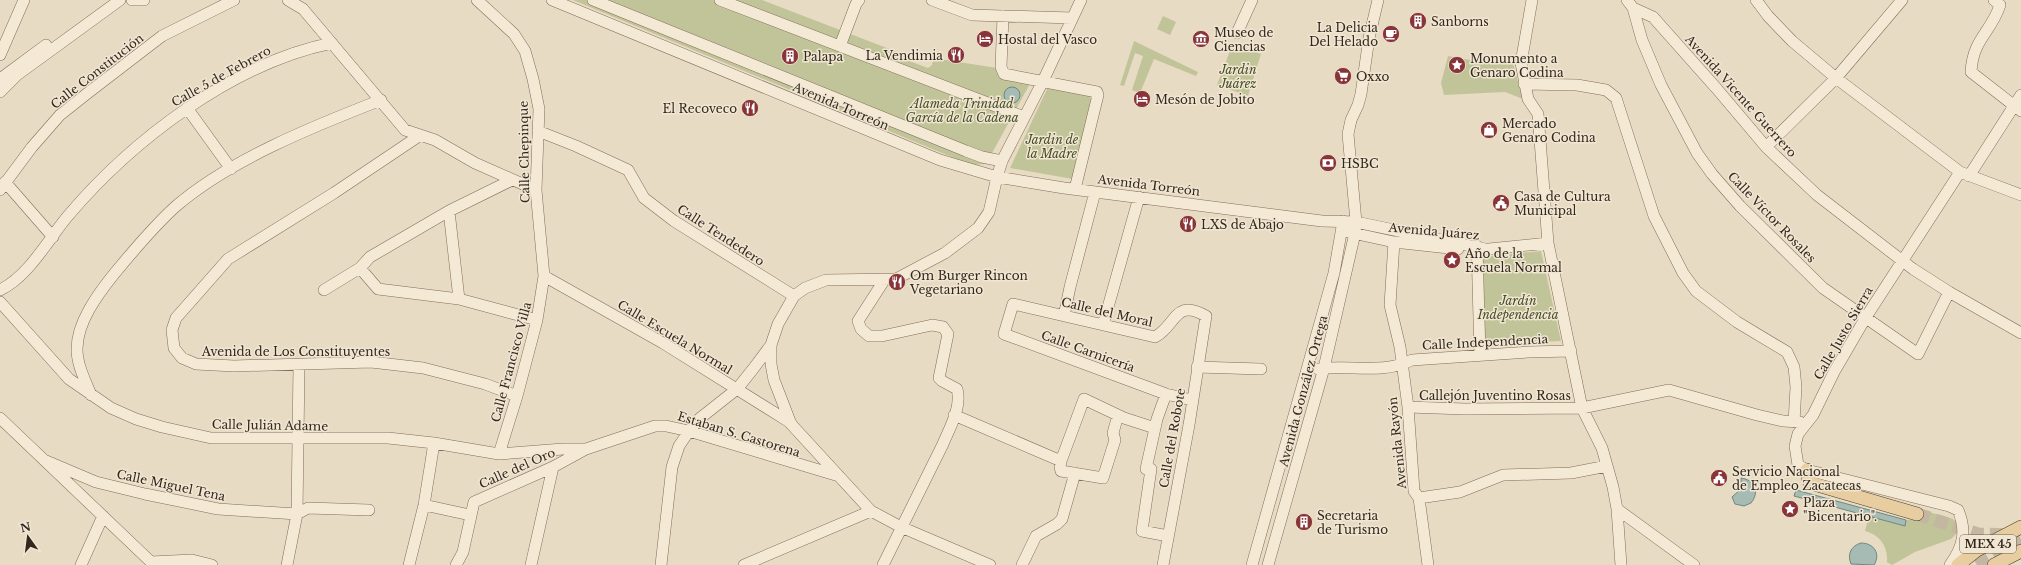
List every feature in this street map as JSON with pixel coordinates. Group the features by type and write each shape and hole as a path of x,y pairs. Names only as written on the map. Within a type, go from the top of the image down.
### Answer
{"main road":[{"path":"1807,470 1809,481 1814,484 1917,514"},
{"name":"MEX 45","path":"1958,565 1977,550 2021,527"},
{"name":"MEX 45","path":"1994,565 2021,551"}],"street":[{"path":"0,56 24,0"},
{"path":"0,80 108,0"},
{"path":"0,92 17,75 120,0"},
{"path":"132,0 144,0"},
{"name":"Calle Constitución","path":"3,186 32,147 60,115 162,36 234,0"},
{"path":"288,0 303,9 406,130 435,140 475,163 536,190"},
{"name":"Calle Chepinque","path":"477,0 514,34 525,51 533,79 539,109 536,190 544,276"},
{"name":"Avenida Torreón","path":"552,0 905,148 967,169 997,177 1075,189 1322,221 1342,226"},
{"path":"593,0 971,153 1002,162"},
{"path":"720,0 1024,118"},
{"path":"840,46 856,4 859,0"},
{"path":"932,0 957,5 972,15 1072,18"},
{"path":"990,565 901,527 871,511 817,449 792,424 774,380 771,364 771,345 778,324 794,296 805,288 826,280 896,279 920,268 959,244 978,228 989,212 1002,162 1043,81 1081,0"},
{"path":"1237,33 1252,0"},
{"name":"Avenida González Ortega","path":"1268,565 1324,368 1355,228 1348,134 1351,120 1358,106 1361,94 1369,38 1378,0"},
{"path":"1532,0 1521,63 1528,99 1538,114 1548,243 1582,408 1602,448 1618,510 1621,565"},
{"path":"1756,0 1768,16 1787,36 1836,78 1965,174 2021,195"},
{"path":"1766,147 1836,78 1902,0"},
{"path":"1994,0 2000,5 1996,17 1979,39 1972,57 1971,72 2017,108"},
{"name":"Avenida Vicente Guerrero","path":"1630,4 1653,17 1766,147 1817,195 1892,254 1903,259"},
{"name":"Calle Víctor Rosales","path":"1630,4 1642,40 1661,85 1697,153 1712,174 1740,206 1823,288 1918,354 1949,292"},
{"path":"1003,16 1001,67 1004,74 1093,90 1097,92 1098,95 1075,189"},
{"name":"Calle 5 de Febrero","path":"0,290 23,272 53,237 66,218 126,156 187,108 236,80 282,57 332,43"},
{"path":"1524,84 1576,85 1606,90 1616,98 1654,216 1683,273 1696,291 1736,322 1787,352 1794,367 1796,388 1794,422"},
{"name":"Calle Justo Sierra","path":"1807,470 1798,465 1796,446 1798,434 1813,415 1834,372 1866,317 1903,259 1965,174 2017,108 2021,94"},
{"path":"92,395 80,370 77,350 82,327 94,302 104,287 131,253 175,207 232,169 283,141 323,122 380,100"},
{"path":"187,108 232,169"},
{"name":"Calle Tendedero","path":"538,131 576,146 628,170 644,198 674,221 794,296"},
{"name":"Avenida de Los Constituyentes","path":"420,136 334,193 228,259 172,323 172,340 174,348 182,358 196,364 234,366 371,362 423,368 485,384 517,396"},
{"path":"324,290 360,268 370,257 449,211 512,180"},
{"path":"3,186 53,237"},
{"path":"1064,316 1070,287 1095,192"},
{"path":"1103,326 1139,197"},
{"path":"449,211 459,299"},
{"name":"Avenida González Ortega","path":"1252,565 1334,273 1342,226"},
{"name":"Avenida Juárez","path":"1342,226 1355,228 1394,242 1480,248 1548,243"},
{"path":"1355,228 1480,248 1480,355"},
{"name":"Avenida Rayón","path":"1394,242 1390,305 1400,347 1408,407 1414,491 1419,498 1428,565"},
{"path":"1903,259 1949,292 2021,333"},
{"path":"1903,259 1980,306 2021,328"},
{"path":"360,268 378,289 459,299 537,320"},
{"name":"Calle Francisco Villa","path":"499,454 517,396 537,320 544,276"},
{"name":"Calle Escuela Normal","path":"544,276 663,343 792,424"},
{"path":"883,565 943,444 959,398 957,389 939,378 948,334 943,327 932,325 882,336 870,336 861,329 858,321 885,279"},
{"name":"Calle Julián Adame","path":"0,302 69,379 110,408 136,420 188,433 227,439 388,438 434,443 499,454 563,448 586,449"},
{"name":"Calle del Moral","path":"1013,304 1155,337 1165,330 1178,313 1189,310 1206,316"},
{"name":"Calle Carnicería","path":"1013,304 1004,334 1166,394 1192,400"},
{"name":"Calle del Robote","path":"1163,565 1206,316"},
{"path":"661,565 672,467 679,446 699,419 737,389 771,345"},
{"name":"Calle Independencia","path":"1307,371 1324,368 1382,368 1402,365 1412,360 1571,351"},
{"path":"287,565 297,514 299,365"},
{"path":"1197,367 1261,369"},
{"name":"Callejón Juventino Rosas","path":"1408,407 1465,409 1582,408 1669,390 1757,415 1807,423"},
{"path":"1166,394 1155,428 1146,468 1151,469 1142,531 1168,536"},
{"path":"1118,415 1113,433 1115,440 1103,478 1061,471 1061,461 1084,399 1118,415 1155,428"},
{"path":"954,415 1061,461"},
{"path":"0,418 151,563 192,560 212,565"},
{"name":"Estaban S. Castorena","path":"586,449 655,426 666,426 689,431 839,476"},
{"path":"409,565 424,505 434,443"},
{"name":"Calle del Oro","path":"457,565 463,552 474,502 553,467 586,449"},
{"name":"Calle Miguel Tena","path":"44,460 96,482 145,494 218,509 297,514"},
{"path":"1419,498 1460,492 1503,475 1572,473 1607,466"},
{"path":"531,565 553,467"},
{"path":"1807,470 1949,506 1958,510 1963,522 1961,546 1950,565"},
{"path":"1022,565 1036,536 1057,524 1062,519 1075,473"},
{"path":"424,505 470,515"},
{"path":"297,514 308,508 369,510"},
{"path":"1618,510 1694,565"},
{"path":"744,565 871,511"},
{"path":"81,565 103,516"}],"green space":[{"name":"Alameda Trinidad García de la Cadena","path":"573,0 762,0 905,55 904,59 928,68 932,65 933,58 997,68 1031,82 986,164 971,165"},
{"path":"1163,16 1176,22 1170,35 1157,29"},
{"path":"1134,41 1198,72 1196,76 1154,59 1140,93 1132,90 1143,56 1135,53 1124,86 1120,85"},
{"name":"Jardin Juárez","path":"1233,43 1261,54 1248,96 1217,85"},
{"path":"1448,56 1492,64 1513,64 1523,99 1505,92 1444,95 1441,83"},
{"name":"Jardin de la Madre","path":"1049,85 1089,93 1091,98 1073,179 1010,168"},
{"name":"Jardín Independencia","path":"1541,251 1561,341 1483,344 1482,257"},
{"path":"1912,507 1953,519 1957,524 1956,534 1951,539 1915,552 1892,565 1887,562 1886,551 1879,538 1865,531 1869,516 1905,526 1906,520 1916,519"}],"water":[{"path":"1012,87 1018,89 1020,95 1018,101 1012,103 1006,101 1004,95 1006,89"},
{"path":"1741,478 1750,481 1755,487 1754,499 1751,503 1744,506 1735,504 1732,497 1741,489"},
{"path":"1796,490 1906,520 1905,526 1794,496"},
{"path":"1861,543 1870,545 1875,550 1877,557 1874,565 1851,564 1849,557 1852,548"}],"tunnel":[{"path":"1917,514 1978,534 2010,535"},
{"path":"1977,565 2021,539"}],"place":[{"name":"Sanborns","path":"1418,21"},
{"name":"La Delicia Del Helado","path":"1391,34"},
{"name":"Hostal del Vasco","path":"985,39"},
{"name":"Museo de Ciencias","path":"1201,39"},
{"name":"La Vendimia","path":"956,55"},
{"name":"Palapa","path":"790,56"},
{"name":"Monumento a Genaro Codina","path":"1457,65"},
{"name":"Oxxo","path":"1343,76"},
{"name":"Mesón de Jobito","path":"1142,99"},
{"name":"El Recoveco","path":"750,108"},
{"name":"Mercado Genaro Codina","path":"1489,130"},
{"name":"HSBC","path":"1328,163"},
{"name":"Casa de Cultura Municipal","path":"1501,203"},
{"name":"LXS de Abajo","path":"1188,224"},
{"name":"Año de la Escuela Normal","path":"1452,260"},
{"name":"Om Burger Rincon Vegetariano","path":"897,282"},
{"name":"Servicio Nacional de Empleo Zacatecas","path":"1719,478"},
{"name":"Plaza \"Bicentario\".","path":"1790,509"},
{"name":"Secretaria de Turismo","path":"1304,522"}]}
